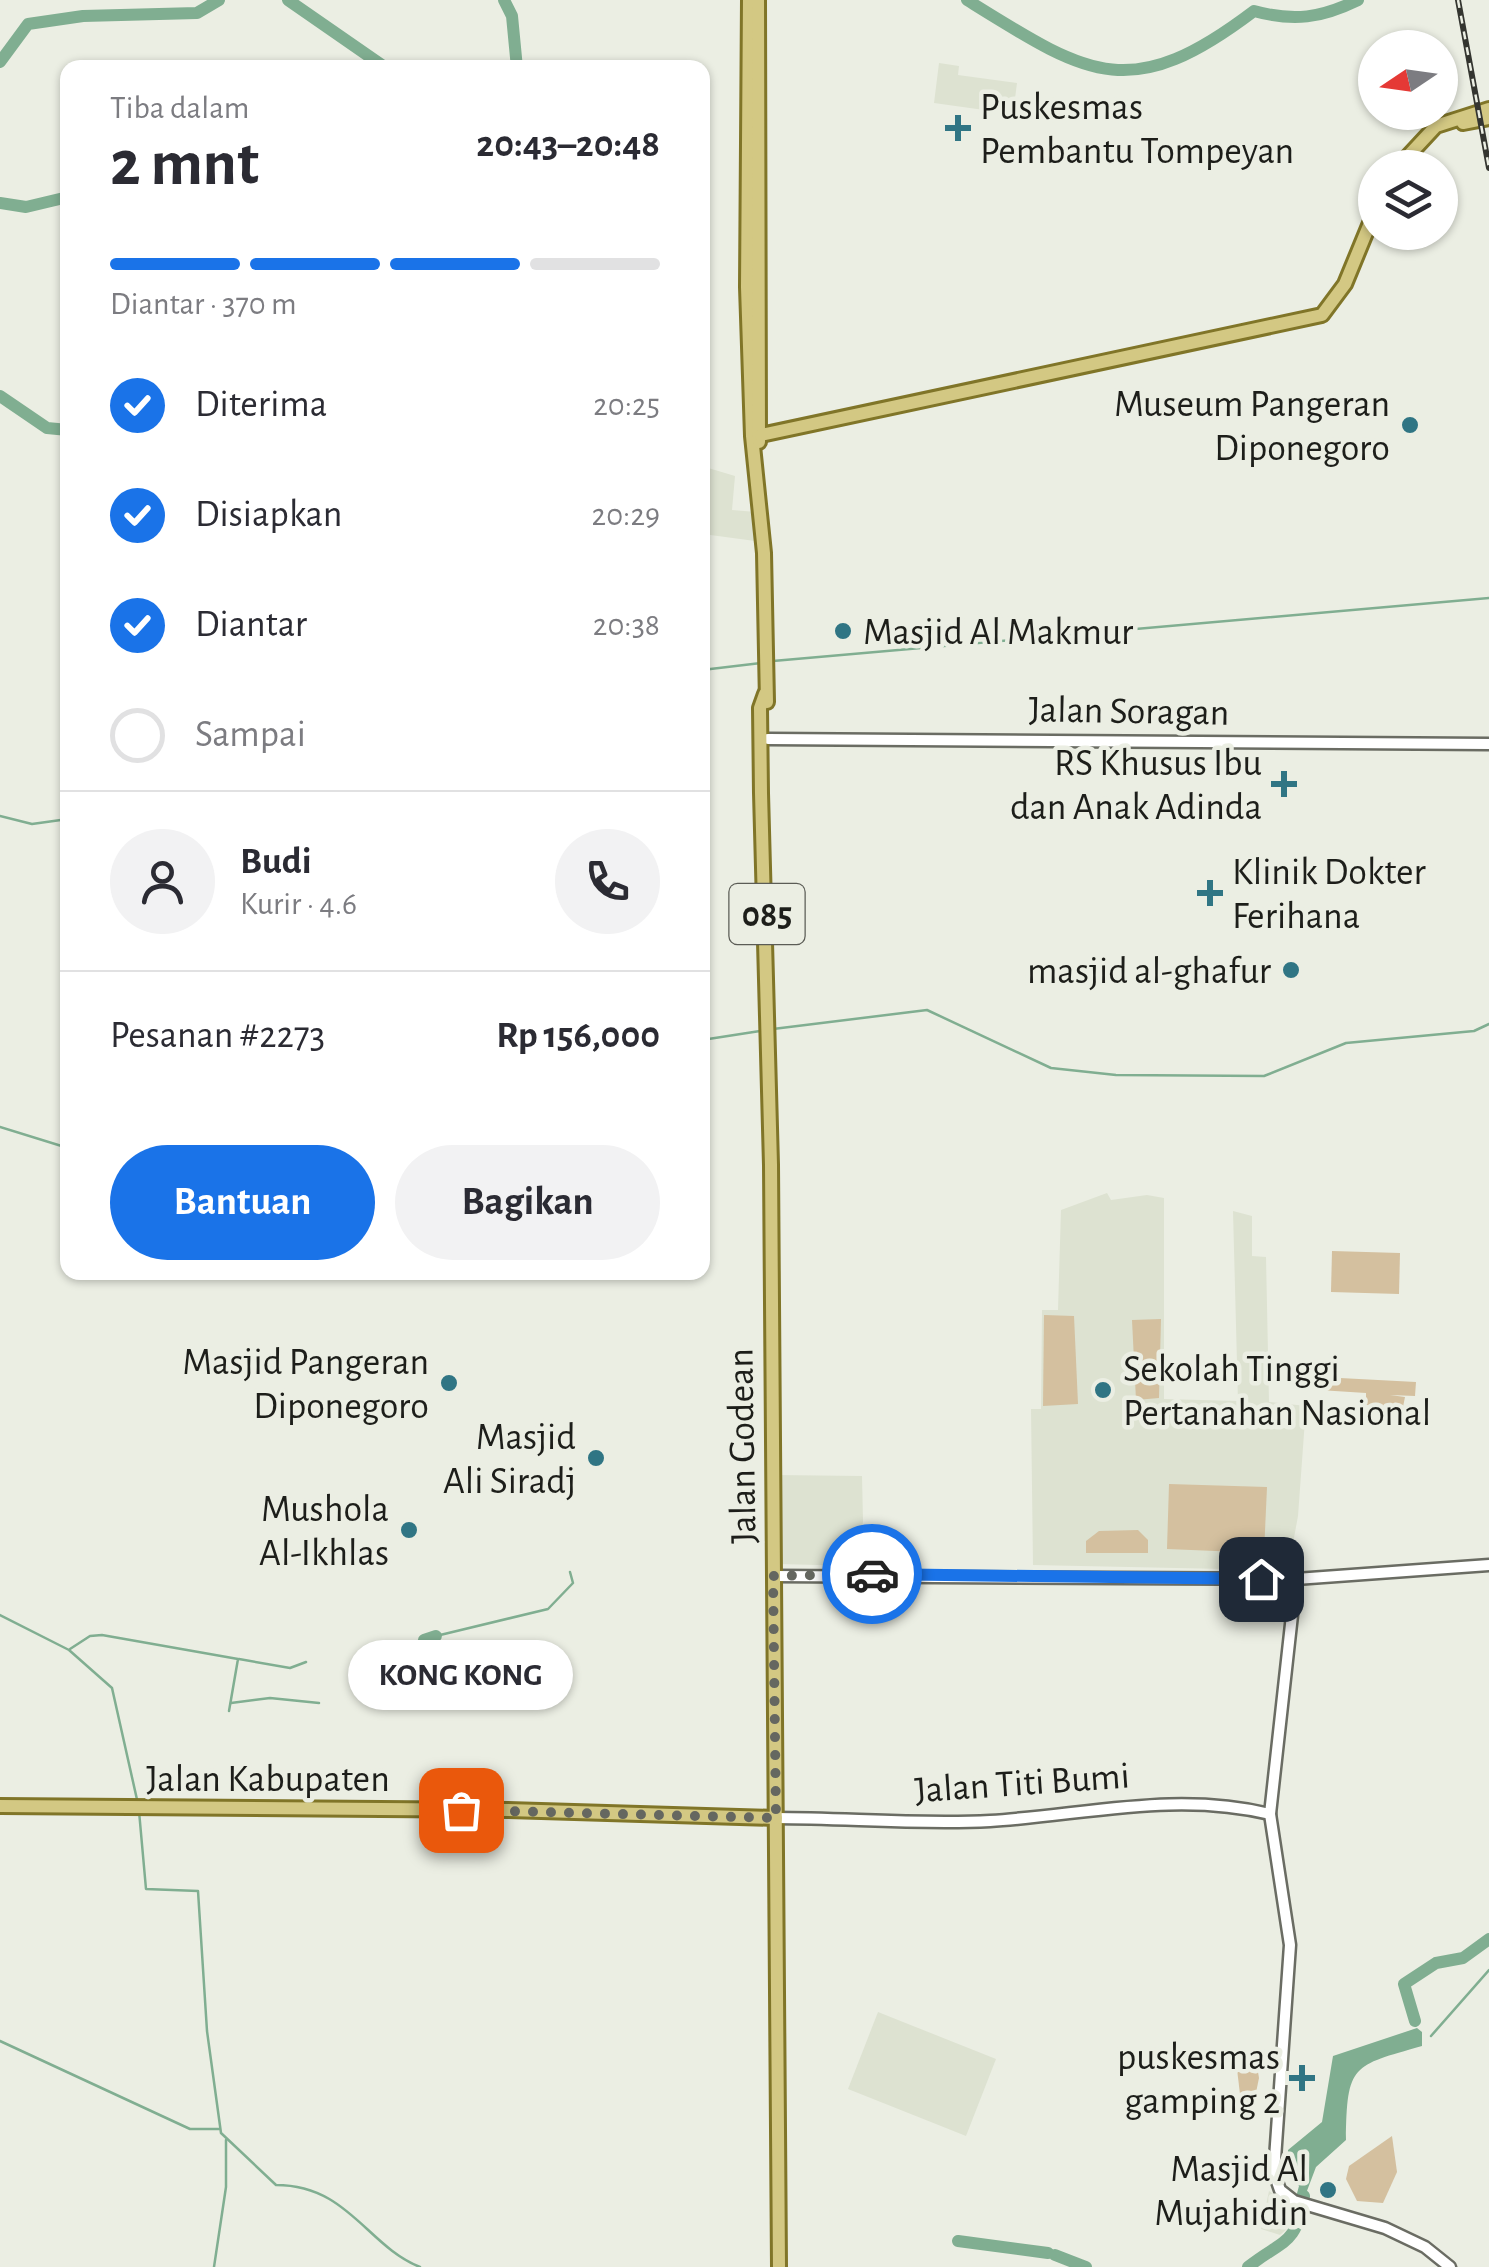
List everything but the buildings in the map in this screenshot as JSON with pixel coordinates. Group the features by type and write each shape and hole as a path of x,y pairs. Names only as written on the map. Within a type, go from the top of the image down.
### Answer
{"main road":[{"path":"748,0 746,210 760,439"},
{"path":"758,0 758,470"},
{"path":"1413,150 1442,122 1489,110"},
{"path":"1423,138 1489,118"},
{"path":"760,439 791,429 1322,315 1345,284 1359,250"},
{"path":"760,406 767,422 791,429"},
{"path":"758,470 764,448 791,429"},
{"name":"085","path":"758,470 765,694"},
{"name":"Jalan Godean","path":"764,804 768,740 765,694"},
{"name":"Jalan Godean","path":"765,694 760,708 767,1031 779,2267"},
{"name":"Jalan Kabupaten","path":"0,1806 508,1810 776,1818"}],"street":[{"name":"Jalan Soragan","path":"768,740 1489,744"},
{"path":"773,1576 1296,1579 1489,1565"},
{"path":"1296,1579 1270,1814 1290,1946 1274,2172 1280,2190 1299,2202 1359,2217 1412,2240 1450,2267"},
{"name":"Jalan Titi Bumi","path":"776,1818 989,1821 1175,1803 1216,1804 1270,1814"}],"shaded area":[{"path":"939,63 959,66 958,75 1017,83 1013,114 934,103"},
{"path":"710,468 735,476 732,510 756,512 755,541 710,535"},
{"name":"Sekolah Tinggi Pertanahan Nasional","path":"1107,1193 1111,1200 1147,1195 1164,1198 1164,1399 1238,1401 1233,1211 1252,1216 1252,1256 1266,1257 1269,1402 1306,1406 1298,1516 1289,1565 1276,1570 1033,1565 1031,1409 1041,1409 1042,1310 1058,1310 1061,1210"},
{"path":"1332,1251 1400,1253 1399,1294 1331,1292"},
{"path":"1044,1315 1074,1316 1078,1404 1043,1406"},
{"path":"1161,1319 1159,1398 1136,1400 1132,1320"},
{"path":"1321,1377 1416,1382 1415,1396 1390,1395 1405,1397 1403,1407 1366,1405 1366,1393 1319,1390"},
{"path":"776,1475 862,1476 863,1521 857,1566 778,1564"},
{"path":"1169,1484 1267,1487 1264,1553 1167,1549"},
{"path":"1138,1530 1148,1540 1148,1553 1086,1553 1086,1541 1099,1531"},
{"path":"412,1644 411,1674 372,1687 365,1661"},
{"path":"878,2012 996,2059 966,2136 848,2089"},
{"path":"1417,2028 1422,2032 1422,2046 1381,2058 1358,2072 1348,2096 1346,2140 1316,2167 1302,2204 1296,2197 1299,2186 1287,2176 1288,2150 1322,2122 1333,2056"},
{"path":"1241,2050 1255,2054 1259,2078 1253,2107 1242,2111 1237,2069"},
{"path":"1392,2136 1397,2172 1383,2203 1357,2201 1346,2179 1349,2166"},
{"path":"1269,2191 1292,2208 1288,2228 1280,2235 1261,2229"}],"waterway":[{"path":"0,62 28,24 83,16 197,13 219,0"},
{"path":"288,0 374,60"},
{"path":"504,0 512,16 516,60"},
{"path":"967,0 1046,47 1079,62 1110,69 1141,69 1174,60 1211,41 1254,11 1307,16 1358,0"},
{"path":"0,203 26,207 60,199"},
{"path":"0,396 47,428 60,429"},
{"path":"773,661 1489,598"},
{"path":"710,669 761,663"},
{"path":"0,816 32,824 60,820"},
{"path":"773,1029 927,1010 1051,1068 1116,1075 1264,1076 1346,1043 1474,1031 1489,1024"},
{"path":"710,1039 760,1031"},
{"path":"0,1127 60,1146"},
{"path":"436,1636 548,1609 573,1583 570,1572"},
{"path":"0,1615 69,1650 112,1688 138,1804"},
{"path":"70,1649 90,1636 102,1635 238,1659 229,1711"},
{"path":"424,1640 436,1636"},
{"path":"239,1659 290,1668 306,1662"},
{"path":"231,1703 270,1698 319,1703"},
{"path":"139,1811 146,1889 198,1891 207,2031 221,2133 276,2185 301,2188 339,2205 385,2245 420,2267"},
{"path":"1415,2021 1404,1984 1436,1963 1463,1958 1489,1939"},
{"path":"1431,2036 1489,1970"},
{"path":"0,2041 190,2129 219,2129"},
{"path":"214,2267 226,2187 226,2140"},
{"path":"1248,2267 1292,2233 1304,2196"},
{"path":"958,2241 1048,2253"},
{"path":"1055,2255 1086,2267"}],"railway":[{"path":"1458,0 1489,168"}],"way so far":[{"path":"461,1810 776,1818 773,1576 872,1574"}],"place":[{"name":"Puskesmas Pembantu Tompeyan","path":"958,128"},
{"name":"Museum Pangeran Diponegoro","path":"1410,425"},
{"name":"Masjid Al Makmur","path":"843,631"},
{"name":"RS Khusus Ibu dan Anak Adinda","path":"1284,784"},
{"name":"Klinik Dokter Ferihana","path":"1210,893"},
{"name":"masjid al-ghafur","path":"1291,970"},
{"name":"Masjid Pangeran Diponegoro","path":"449,1383"},
{"name":"Sekolah Tinggi Pertanahan Nasional","path":"1103,1390"},
{"name":"Masjid Ali Siradj","path":"596,1458"},
{"name":"Mushola Al-Ikhlas","path":"409,1530"},
{"name":"KONG KONG","path":"461,1810"},
{"name":"puskesmas gamping 2","path":"1302,2078"},
{"name":"Masjid Al Mujahidin","path":"1328,2190"}],"route":[{"path":"872,1574 1261,1579"}]}
